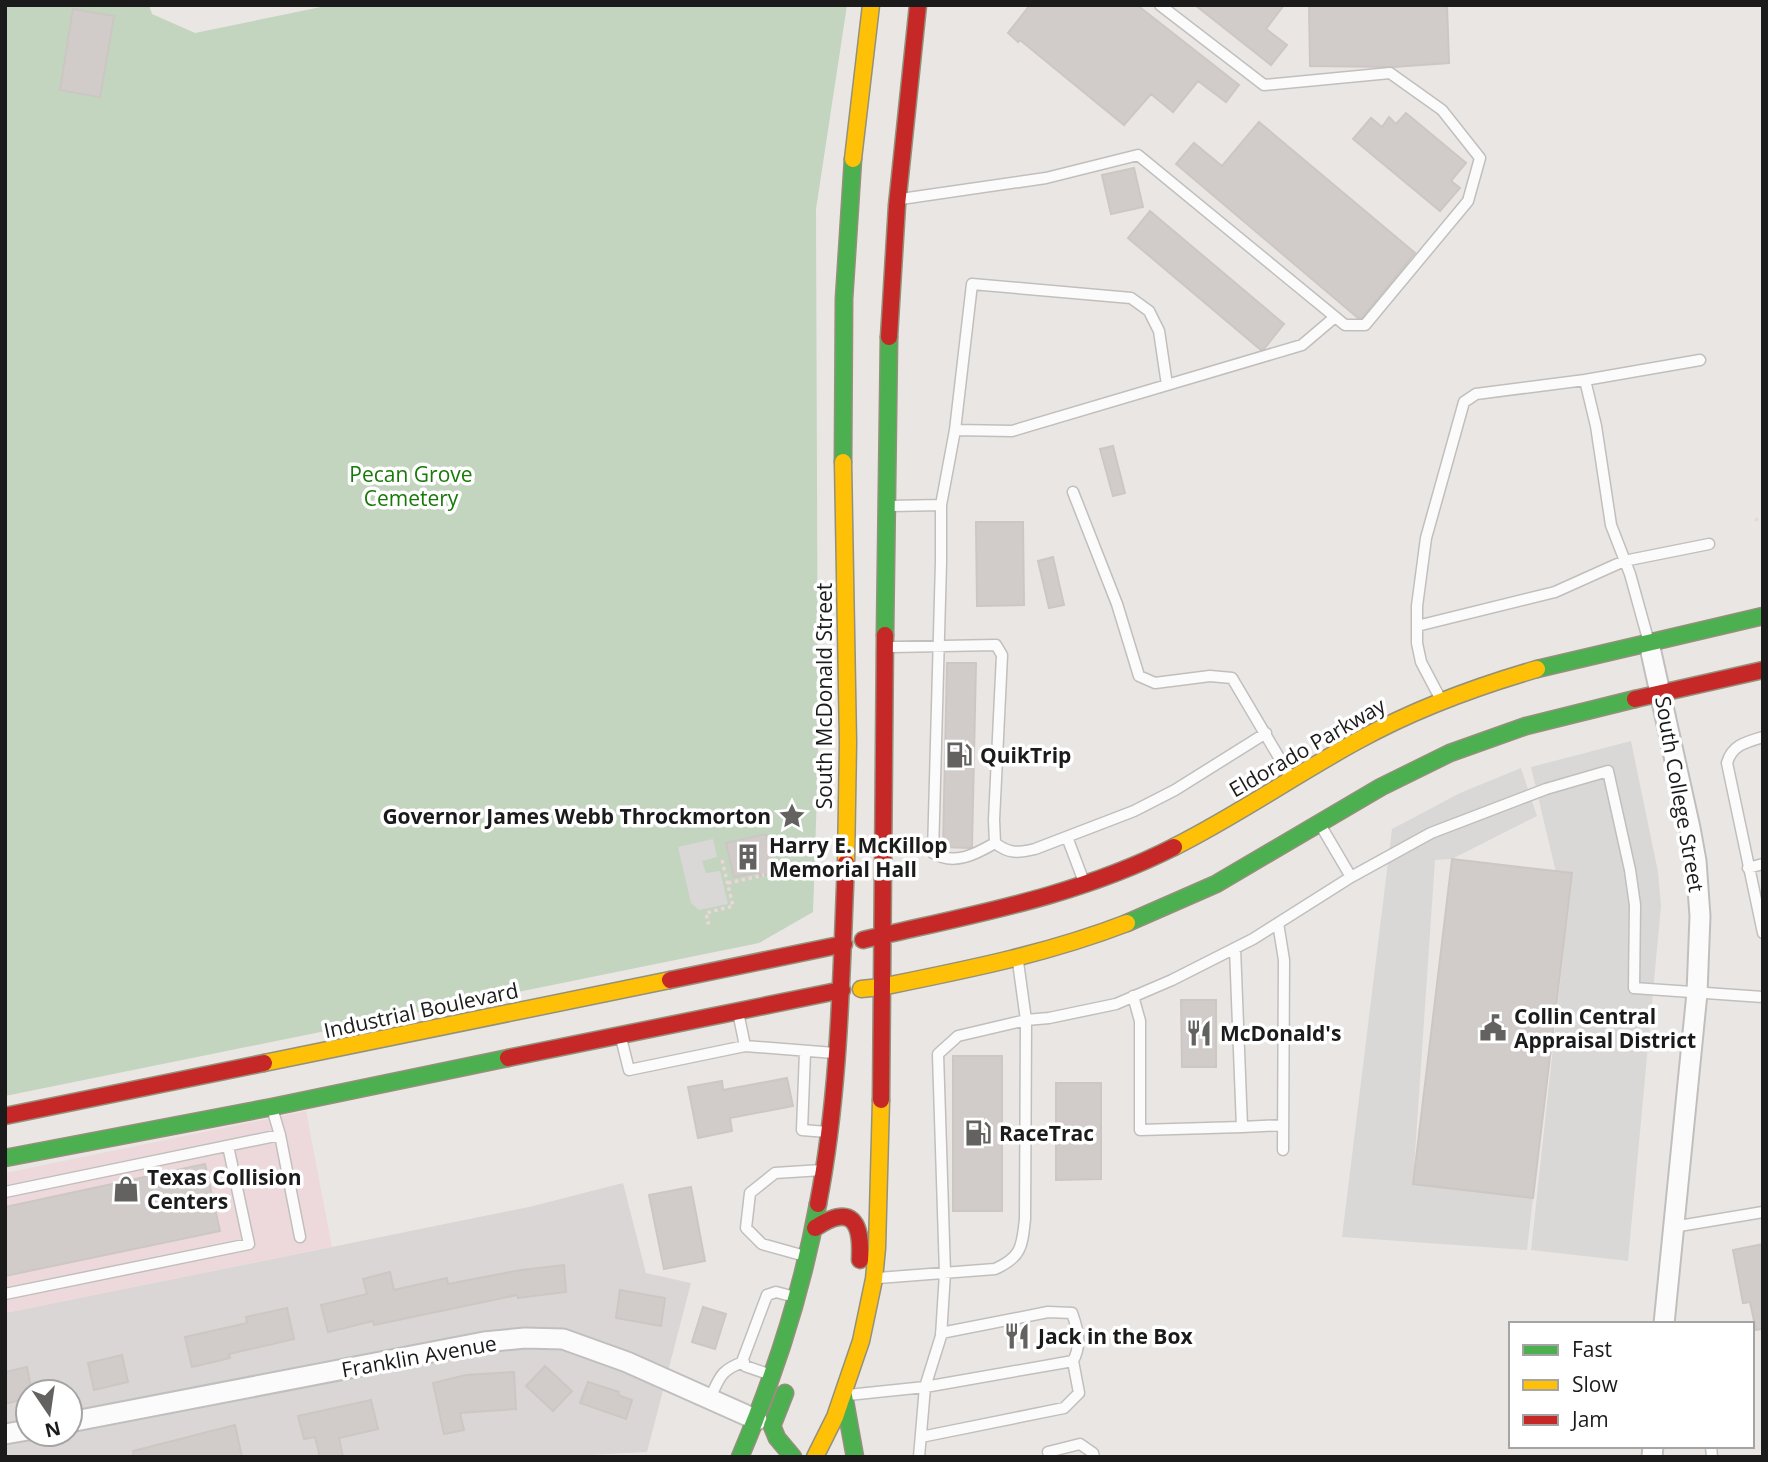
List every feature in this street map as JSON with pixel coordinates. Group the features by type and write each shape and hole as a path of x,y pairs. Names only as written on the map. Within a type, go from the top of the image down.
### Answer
{"main road":[{"name":"South McDonald Street","path":"815,1457 844,1396 874,1279 881,1088 881,936 866,777 866,647 843,484 846,244 871,5"},
{"name":"South McDonald Street","path":"740,1457 757,1420 781,1380 816,1228 831,1133 844,944 866,777 866,647 887,506 888,359 897,200 918,5"},
{"name":"Eldorado Parkway","path":"881,936 1002,909 1085,886 1150,859 1295,784 1354,742 1441,701 1523,672 1763,616"},
{"path":"5,1158 144,1132 270,1102 842,990 881,987 1017,958 1101,932 1182,901 1235,873 1315,816 1488,738 1546,720 1763,670"},
{"name":"Industrial Boulevard","path":"5,1116 138,1101 263,1070 881,936"},
{"path":"138,1101 144,1132"},
{"path":"816,1228 830,1218 843,1216 850,1217 860,1227 862,1240 854,1312 860,1341"},
{"path":"808,1260 808,1313"},
{"path":"781,1380 772,1426 782,1445 793,1457"},
{"path":"844,1396 855,1457"}],"street":[{"name":"South College Street","path":"1649,643 1696,860 1700,916 1697,993 1664,1322"},
{"name":"Franklin Avenue","path":"84,1419 484,1342 525,1338 563,1339 627,1362 757,1420"}],"lane":[{"path":"897,200 1046,178 1138,155 1345,325 1366,325 1468,201 1480,158 1442,110 1390,73 1264,85 1160,5"},
{"path":"995,843 970,857 942,858 933,853 941,505 955,430 972,284 1130,298 1149,311 1160,331 1167,386"},
{"path":"955,430 1012,431 1167,386 1301,345 1335,317"},
{"path":"1441,701 1421,662 1417,643 1417,606 1426,538 1464,402 1476,394 1585,380 1700,360"},
{"path":"1585,380 1596,426 1611,525 1649,643"},
{"path":"1073,492 1116,604 1139,676 1155,683 1210,676 1232,678 1295,784"},
{"path":"887,506 941,505"},
{"path":"1417,626 1555,592 1624,561 1709,544"},
{"path":"866,647 996,645 1002,655 995,843 1005,851 1018,853 1133,811 1175,790 1266,733"},
{"path":"1763,737 1738,746 1730,753 1727,763 1763,933"},
{"path":"919,1457 925,1387 941,1333 944,1273 938,1054 958,1036 1026,1020 1116,1004 1172,980 1235,948 1351,877 1431,833 1546,789 1608,771 1635,905 1633,988 1763,997"},
{"path":"1315,816 1351,877"},
{"path":"1067,837 1085,886"},
{"path":"1748,868 1763,864"},
{"path":"1278,923 1284,960 1283,1150"},
{"path":"1235,948 1242,1127"},
{"path":"874,1279 995,1269 1009,1262 1022,1247 1025,1219 1026,1020 1017,958"},
{"path":"1133,996 1140,1021 1140,1130 1283,1125"},
{"path":"738,1012 745,1046"},
{"path":"621,1035 629,1070 745,1046 838,1054"},
{"path":"805,1052 802,1130 831,1133"},
{"path":"270,1102 280,1135 300,1237"},
{"path":"5,1192 280,1135"},
{"path":"5,1294 249,1244 228,1146"},
{"path":"808,1260 762,1244 746,1228 750,1193 775,1173 826,1170"},
{"path":"1673,1227 1763,1212"},
{"path":"709,1400 723,1372 743,1362 767,1295 776,1292 799,1298"},
{"path":"922,1437 1064,1408 1079,1393 1073,1361 1079,1340 1072,1313 1048,1312 941,1333"},
{"path":"844,1396 925,1387 1073,1361"},
{"path":"743,1362 745,1366 781,1380"},
{"path":"1048,1452 1080,1444 1093,1453 1094,1457"}],"path":[{"path":"1755,519 1763,521"},
{"path":"710,922 708,923 705,913 733,906 722,860 725,860"},
{"path":"728,883 764,875"}],"shaded area":[{"path":"1631,741 1658,872 1661,906 1628,1261 1531,1250 1567,919 1531,767"},
{"path":"1521,768 1537,816 1452,859 1435,860 1413,1183 1533,1198 1527,1250 1342,1237 1392,829 1460,793"},
{"path":"713,839 717,857 702,861 706,873 720,871 728,904 699,910 691,903 678,847"},
{"path":"306,1111 332,1247 5,1313 5,1173"},
{"path":"623,1183 646,1273 691,1283 647,1452 551,1457 5,1457 5,1313 529,1207"}],"green space":[{"name":"Pecan Grove Cemetery","path":"5,5 149,5 152,14 195,33 331,5 847,5 816,209 818,763 813,912 759,943 5,1096"}],"building":[{"path":"1030,5 1137,5 1239,85 1226,102 1198,81 1173,112 1151,94 1124,125 1008,33"},
{"path":"1195,5 1284,5 1266,29 1287,45 1271,65"},
{"path":"1309,5 1447,5 1449,63 1393,67 1310,66"},
{"path":"73,9 114,16 100,97 60,90"},
{"path":"1406,113 1466,163 1451,181 1460,188 1440,211 1353,139 1371,118 1382,127 1389,117 1396,124"},
{"path":"1259,122 1415,253 1362,318 1358,318 1176,164 1194,143 1222,166"},
{"path":"1134,168 1143,207 1111,214 1102,175"},
{"path":"1150,211 1284,324 1264,349 1261,350 1128,238"},
{"path":"1113,446 1125,493 1113,496 1100,449"},
{"path":"976,522 1023,522 1024,605 977,606"},
{"path":"1053,557 1064,605 1049,608 1038,561"},
{"name":"QuikTrip","path":"947,663 976,663 972,847 969,848 943,847"},
{"name":"Harry E. McKillop Memorial Hall","path":"766,834 775,873 760,876 759,872 734,877 726,843"},
{"name":"Collin Central Appraisal District","path":"1452,859 1572,873 1533,1198 1413,1184"},
{"name":"McDonald's","path":"1181,1000 1216,1000 1216,1067 1182,1067"},
{"name":"RaceTrac","path":"953,1056 1002,1056 1002,1211 953,1211"},
{"path":"787,1078 793,1106 730,1118 732,1131 698,1138 688,1087 722,1081 723,1090"},
{"path":"1056,1083 1101,1083 1101,1179 1056,1180"},
{"path":"205,1164 220,1231 5,1276 5,1207"},
{"path":"691,1187 705,1261 664,1269 649,1195"},
{"path":"1763,1244 1763,1329 1756,1330 1750,1302 1743,1303 1733,1250"},
{"path":"564,1265 566,1292 518,1298 517,1295 374,1325 373,1321 328,1332 321,1305 367,1294 363,1279 390,1272 394,1290 447,1278 448,1284"},
{"path":"620,1290 665,1298 661,1326 616,1318"},
{"path":"703,1307 726,1314 715,1349 692,1342"},
{"path":"287,1308 294,1339 229,1354 230,1358 192,1367 185,1337 247,1323 246,1317"},
{"path":"122,1355 128,1382 94,1390 88,1363"},
{"path":"545,1366 572,1391 553,1411 526,1386"},
{"path":"27,1367 29,1378 14,1378 14,1402 5,1404 5,1372"},
{"path":"514,1372 516,1409 460,1413 464,1430 444,1434 433,1383 466,1375"},
{"path":"588,1382 619,1392 618,1395 632,1400 626,1419 580,1403"},
{"path":"371,1400 378,1429 339,1438 343,1457 320,1457 315,1437 304,1439 298,1416"},
{"path":"235,1425 242,1457 134,1457 133,1451"}],"traffic: fast":[{"path":"843,462 844,299 853,159"},
{"path":"885,635 889,337"},
{"path":"1537,669 1763,616"},
{"path":"1127,923 1216,884 1381,787 1450,753 1526,726 1635,699"},
{"path":"5,1158 508,1058"},
{"path":"740,1457 786,1333 818,1204"},
{"path":"785,1393 772,1426 777,1438 793,1457"},
{"path":"844,1396 855,1457"}],"traffic: slow":[{"path":"853,159 871,5"},
{"path":"843,462 848,743 846,863"},
{"path":"1174,847 1402,718 1491,683 1537,669"},
{"path":"861,989 1006,960 1067,944 1127,923"},
{"path":"264,1063 670,980"},
{"path":"815,1457 835,1417 861,1341 874,1279 881,1100"}],"traffic: jam":[{"path":"889,337 897,205 918,5"},
{"path":"881,1100 885,635"},
{"path":"1635,699 1763,670"},
{"path":"863,940 1060,892 1099,879 1174,847"},
{"path":"818,1204 835,1077 846,863"},
{"path":"670,980 844,944"},
{"path":"508,1058 842,990"},
{"path":"5,1116 264,1063"},
{"path":"815,1228 838,1217 852,1220 859,1235 860,1260"}],"place":[{"name":"QuikTrip","path":"959,755"},
{"name":"Governor James Webb Throckmorton","path":"792,816"},
{"name":"Harry E. McKillop Memorial Hall","path":"748,857"},
{"name":"Collin Central Appraisal District","path":"1493,1028"},
{"name":"McDonald's","path":"1199,1033"},
{"name":"RaceTrac","path":"978,1133"},
{"name":"Texas Collision Centers","path":"126,1189"},
{"name":"Jack in the Box","path":"1017,1336"}]}
